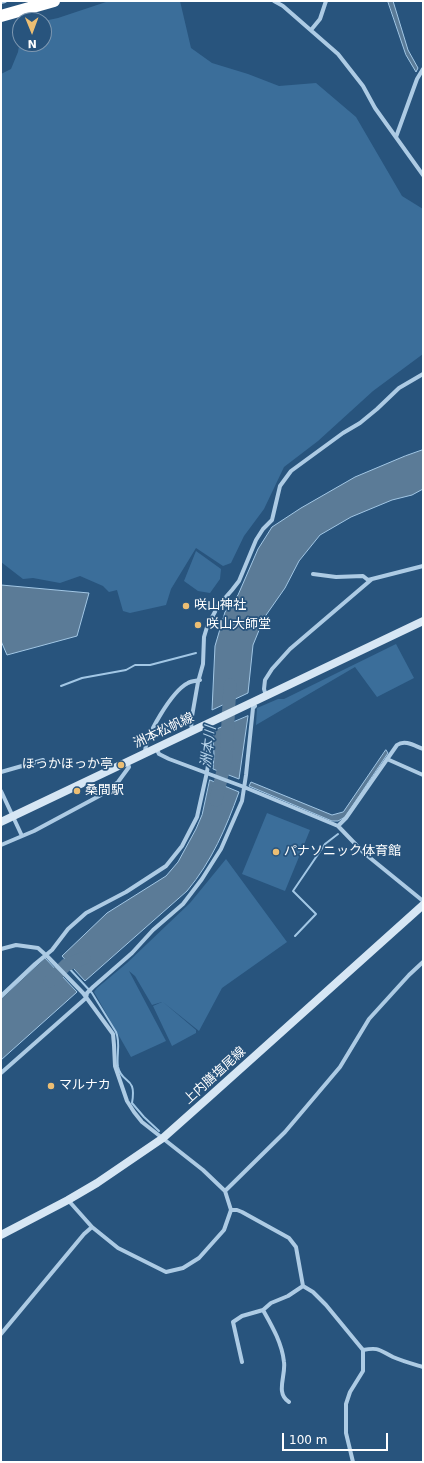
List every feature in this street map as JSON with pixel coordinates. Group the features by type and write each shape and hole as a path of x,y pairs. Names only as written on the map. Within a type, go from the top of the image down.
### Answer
{"highway":[{"path":"1,16 54,1"}],"main road":[{"name":"洲本松帆線","path":"1,822 196,729 253,705 266,696 423,621"},
{"name":"上内膳塩尾線","path":"1,1235 97,1183 163,1138 423,905"}],"street":[{"path":"1,2 5,1"},
{"path":"274,1 283,6 312,30 338,54 363,86 375,108 423,175"},
{"path":"312,30 320,19 326,1"},
{"path":"396,137 417,79 423,69"},
{"path":"196,729 191,722 198,682 200,680 203,664 204,637 207,627 218,606 239,581 256,540 263,529 272,520 280,486 291,471 343,432 360,423 399,388 423,374"},
{"path":"313,574 336,577 363,576 368,580 423,566"},
{"path":"266,696 264,689 265,680 272,669 290,649 372,579"},
{"path":"145,753 145,745 162,711 179,690 188,682 200,680"},
{"path":"1,1073 93,987 132,953 153,930 183,904 202,880 221,849 239,809 253,705"},
{"path":"338,826 346,818 394,749 401,742 423,749"},
{"path":"156,748 159,754 243,786 338,826 364,853 423,901"},
{"path":"1,996 47,956 68,930 86,913 126,892 166,866 182,846 197,817 209,773 209,758 204,749"},
{"path":"387,759 423,775"},
{"path":"1,772 43,760"},
{"path":"1,845 34,831 101,795 118,782 129,767 127,762"},
{"path":"1,791 22,836"},
{"path":"1,949 16,945 34,946 38,948 85,995 113,1034 115,1066 127,1101 134,1112 142,1122 203,1170 225,1190 231,1210 224,1230 206,1252 191,1264 171,1272 162,1271 118,1248 92,1227 68,1200"},
{"path":"225,1190 285,1132 340,1067 369,1019 409,975 423,962"},
{"path":"231,1210 242,1212 289,1238 296,1247 303,1286 326,1305 363,1350 363,1371 350,1392 346,1404 346,1432 353,1462"},
{"path":"1,1334 84,1234 92,1227"},
{"path":"242,1362 233,1322 242,1316 263,1310 271,1302 288,1296 303,1286"},
{"path":"263,1310 274,1328 281,1348 284,1361 281,1392 285,1399 289,1402"},
{"path":"363,1350 373,1348 382,1350 392,1357 423,1368"}],"shaded area":[{"path":"109,1 180,1 191,48 212,63 248,74 279,86 316,83 356,117 402,196 423,209 423,354 373,391 318,441 284,467 264,509 244,536 231,563 223,566 196,548 171,589 166,605 130,613 123,611 117,590 109,592 103,586 80,576 60,583 33,578 23,579 1,562 1,74 11,69 18,52 52,52 52,19"},
{"path":"388,1 393,1 408,50 418,68 416,72 406,55"},
{"path":"423,450 423,489 412,495 392,500 351,517 320,535 299,561 285,588 264,618 253,645 248,693 212,710 215,646 225,612 238,595 258,549 272,527 301,508 355,477"},
{"path":"196,551 221,569 220,579 210,593 198,591 184,581"},
{"path":"1,585 89,593 77,636 7,655 1,641"},
{"path":"396,644 414,678 377,697 355,667 256,725 257,708 278,699 284,699"},
{"path":"248,716 239,779 213,769 213,731"},
{"path":"386,750 388,753 345,817 338,821 332,821 249,786 251,782 332,815 343,812"},
{"path":"210,780 239,792 218,844 204,868 187,891 85,981 62,956 107,913 166,876 178,862 202,815"},
{"name":"パナソニック体育館","path":"267,813 310,830 285,891 242,874"},
{"path":"226,859 287,942 222,988 199,1031 163,1002 196,1030 196,1033 172,1046 153,1006 162,1002 152,1005 135,976 129,971 166,1041 131,1057 94,992 190,903"},
{"path":"45,958 77,992 1,1060 1,999"}],"waterway":[{"path":"61,686 82,678 126,670 135,665 150,665 196,653"},
{"name":"洲本川","path":"216,800 226,758 230,685"},
{"path":"295,936 316,914 293,891 325,844 338,834"},
{"name":"洲本川","path":"50,981 66,965 84,958"},
{"path":"66,965 92,993 116,1032 118,1041 118,1067 120,1073 131,1084 133,1094 132,1103 159,1131"}],"place":[{"name":"咲山神社","path":"186,606"},
{"name":"咲山大師堂","path":"198,625"},
{"name":"ほっかほっか亭","path":"121,765"},
{"name":"桑間駅","path":"77,791"},
{"name":"パナソニック体育館","path":"276,852"},
{"name":"マルナカ","path":"51,1086"}]}
